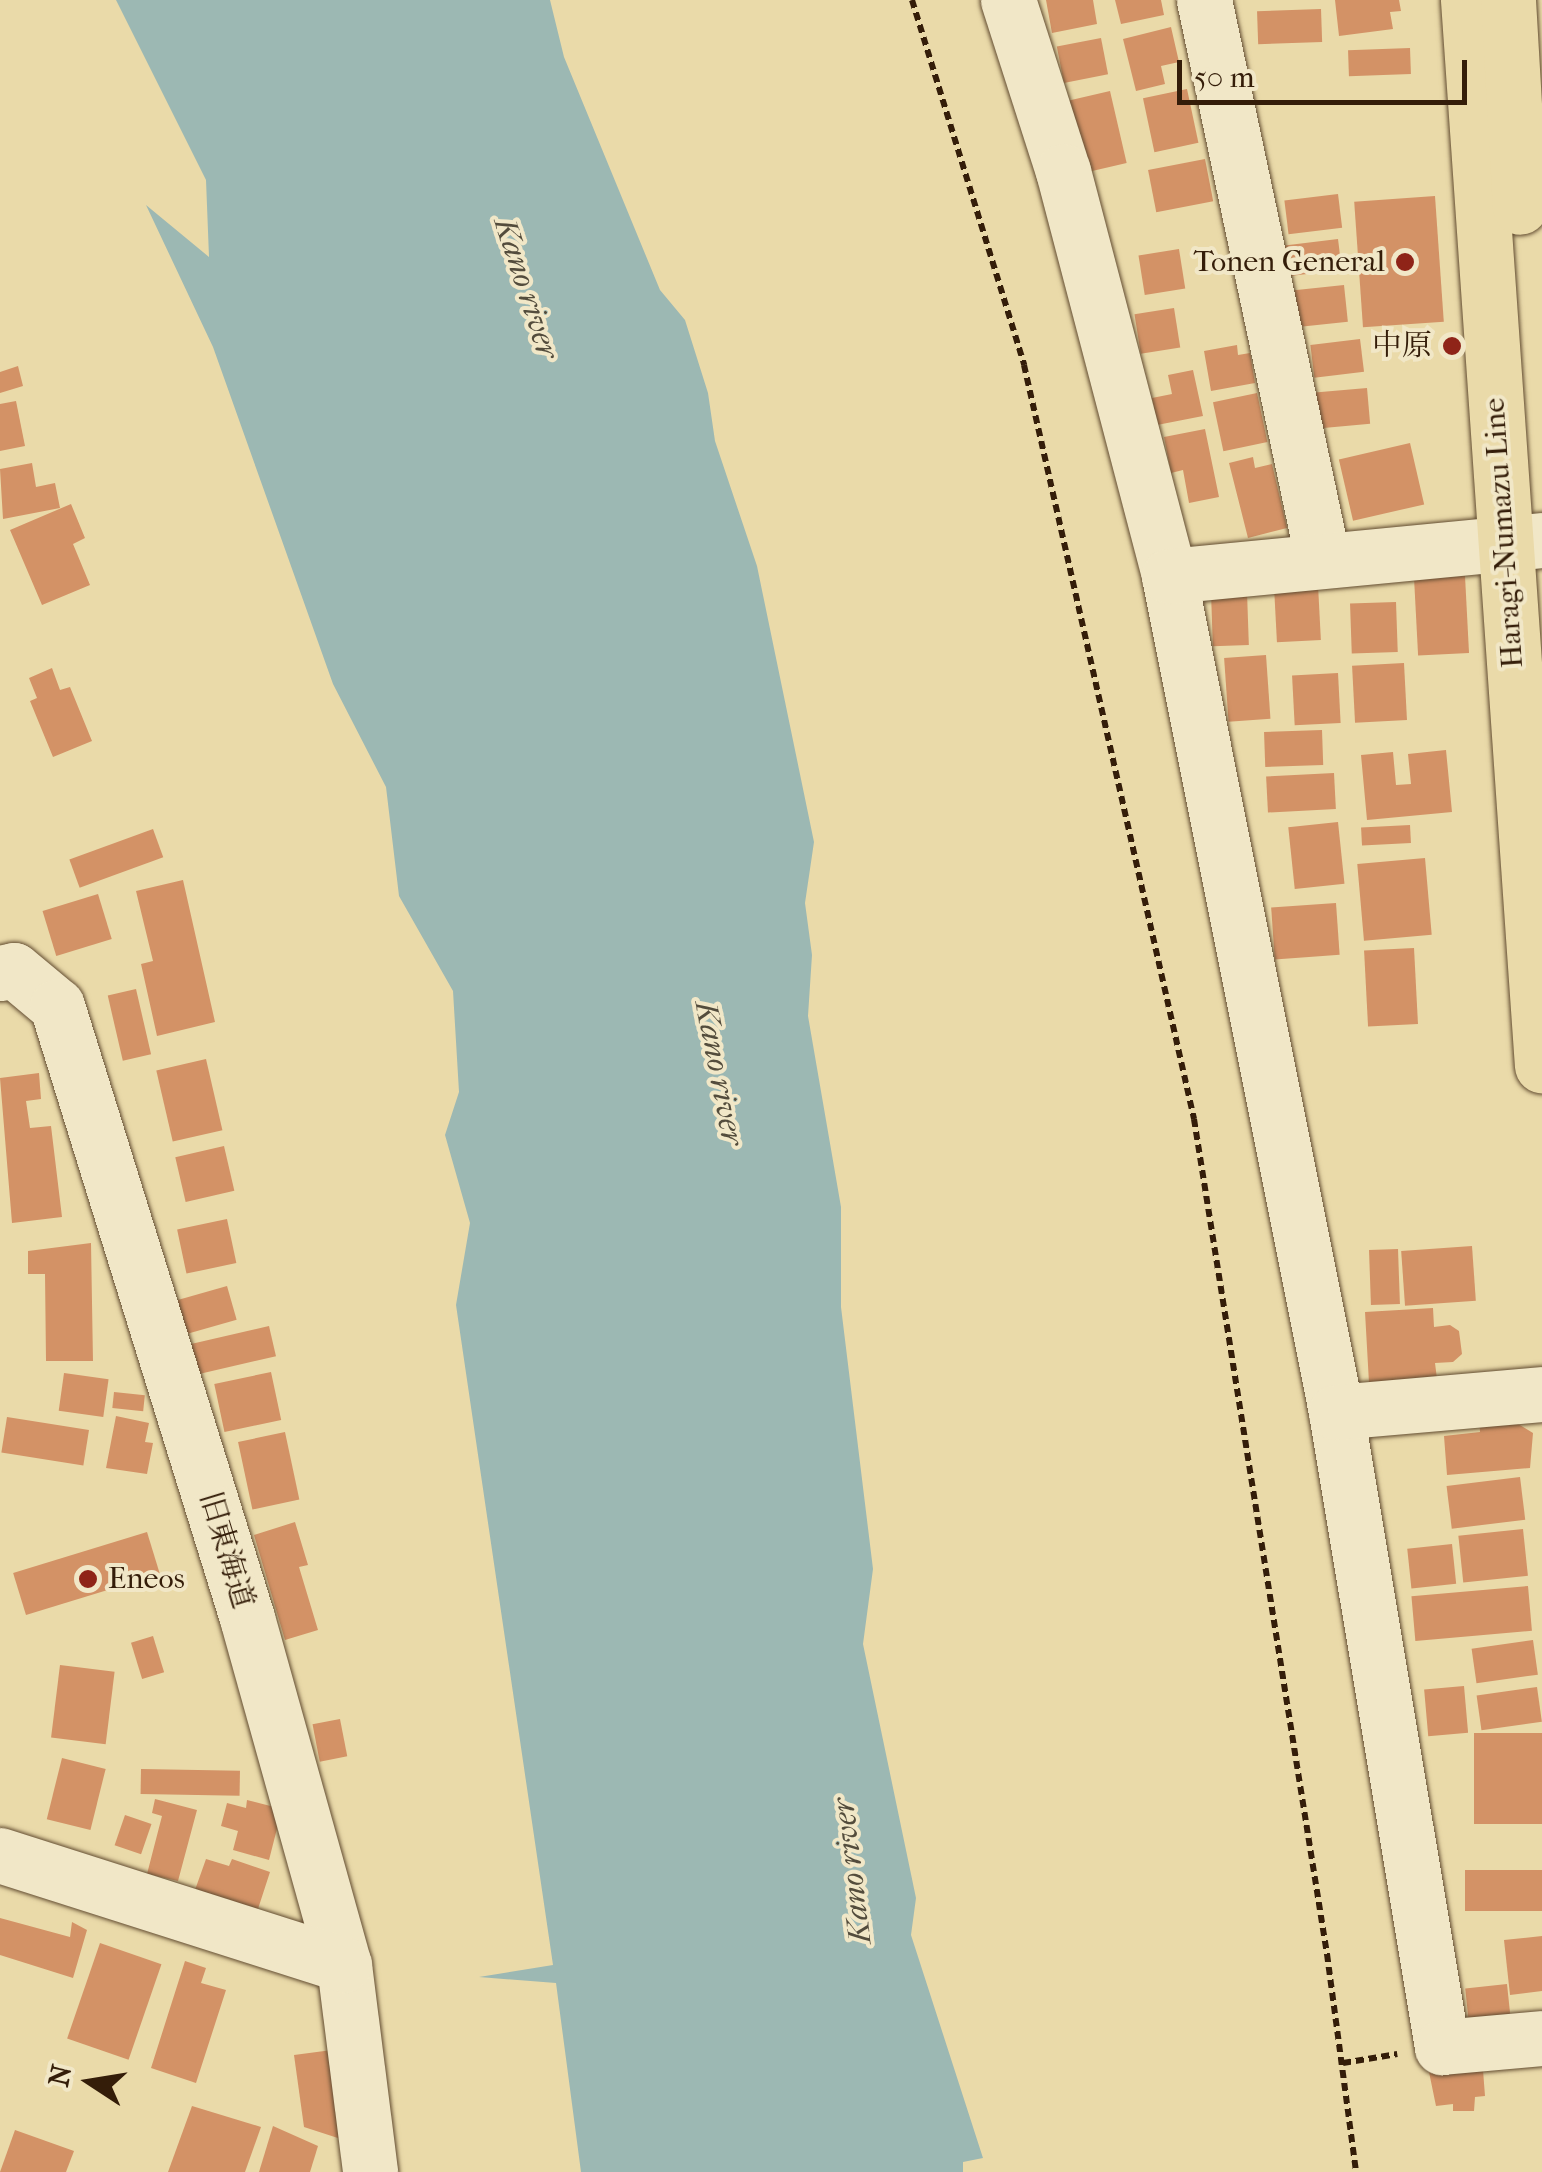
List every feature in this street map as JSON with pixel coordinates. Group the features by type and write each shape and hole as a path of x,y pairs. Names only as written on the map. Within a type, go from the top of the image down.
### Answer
{"main road":[{"name":"Haragi-Numazu Line","path":"1468,0 1532,552 1542,1065"},
{"path":"1508,0 1532,552"}],"street":[{"path":"1008,0 1063,171 1169,576 1336,1412 1442,2046 1542,2038"},
{"path":"1204,0 1322,562"},
{"path":"1169,576 1322,562 1532,552"},
{"name":"旧東海道","path":"0,973 14,970 57,1006 246,1618 344,1966 370,2172"},
{"path":"1336,1412 1542,1394"},
{"path":"0,1856 344,1966"}],"path":[{"path":"912,0 1024,364 1194,1119 1328,1954 1356,2172"}],"water":[{"name":"Kano river","path":"116,0 550,0 564,57 660,290 685,320 708,393 715,441 757,566 814,842 805,903 812,955 808,1016 841,1207 841,1307 873,1569 863,1644 916,1898 911,1935 983,2158 963,2162 963,2172 581,2172 556,1983 479,1977 553,1965 456,1305 470,1223 445,1135 459,1092 453,991 399,896 386,787 333,684 213,347 146,205 209,257 206,180"}],"building":[{"path":"1046,0 1093,0 1097,24 1052,33"},
{"path":"1115,0 1161,0 1164,15 1121,24"},
{"path":"1335,0 1399,0 1401,11 1390,12 1393,29 1339,36"},
{"path":"1321,9 1322,42 1258,44 1257,11"},
{"path":"1171,27 1179,62 1161,66 1165,84 1136,91 1123,39"},
{"path":"1101,38 1108,74 1064,83 1057,47"},
{"path":"1410,48 1411,74 1349,76 1348,50"},
{"path":"1187,89 1198,143 1154,152 1143,98"},
{"path":"1110,91 1127,163 1086,173 1069,100"},
{"path":"1205,159 1213,201 1156,212 1148,170"},
{"path":"1338,194 1342,228 1289,234 1284,201"},
{"path":"1435,196 1444,322 1363,327 1354,202"},
{"path":"1338,239 1342,270 1284,277 1280,246"},
{"path":"1179,249 1185,289 1145,295 1139,255"},
{"path":"1344,285 1348,322 1298,327 1294,290"},
{"path":"1174,308 1180,348 1141,354 1134,314"},
{"path":"1360,339 1364,372 1314,378 1310,345"},
{"path":"1237,345 1238,355 1250,353 1255,383 1211,391 1204,351"},
{"path":"18,366 23,386 0,393 0,372"},
{"path":"1193,370 1203,416 1157,425 1152,398 1172,394 1168,375"},
{"path":"1367,388 1370,424 1315,429 1312,393"},
{"path":"1257,393 1267,442 1223,451 1213,402"},
{"path":"16,401 25,446 0,451 0,404"},
{"path":"1205,429 1219,497 1189,503 1183,470 1171,473 1164,437"},
{"path":"1410,443 1424,504 1353,521 1339,459"},
{"path":"1253,457 1255,468 1272,464 1287,528 1248,538 1229,463"},
{"path":"32,463 36,487 55,483 60,508 3,519 0,469"},
{"path":"71,504 85,538 73,544 90,585 42,605 10,530"},
{"path":"1465,576 1469,653 1418,656 1414,579"},
{"path":"1318,585 1321,640 1277,642 1274,587"},
{"path":"1247,592 1249,645 1213,646 1211,593"},
{"path":"1396,602 1398,652 1352,654 1350,604"},
{"path":"1266,655 1270,719 1229,722 1224,658"},
{"path":"1404,663 1407,720 1355,723 1352,666"},
{"path":"52,668 60,690 70,687 92,741 53,757 30,701 37,698 29,678"},
{"path":"1338,673 1341,723 1295,725 1292,675"},
{"path":"1322,730 1323,765 1265,767 1264,732"},
{"path":"1446,750 1452,812 1367,820 1361,755 1393,752 1396,785 1411,784 1408,754"},
{"path":"1334,773 1336,809 1268,813 1266,777"},
{"path":"1338,822 1344,884 1295,889 1288,827"},
{"path":"1410,825 1411,843 1362,846 1361,828"},
{"path":"153,829 163,857 80,888 69,859"},
{"path":"1425,858 1432,935 1364,941 1357,864"},
{"path":"183,880 215,1022 157,1036 141,964 153,961 136,891"},
{"path":"98,894 112,939 56,956 43,911"},
{"path":"1336,903 1340,955 1275,959 1271,908"},
{"path":"1414,948 1418,1024 1368,1027 1364,951"},
{"path":"136,989 151,1054 123,1061 108,996"},
{"path":"206,1059 222,1130 173,1142 156,1070"},
{"path":"39,1073 41,1099 26,1101 30,1128 51,1126 62,1217 12,1223 0,1078"},
{"path":"224,1146 234,1191 186,1202 175,1157"},
{"path":"227,1219 236,1263 186,1274 177,1230"},
{"path":"91,1243 93,1361 46,1361 45,1274 28,1274 28,1251"},
{"path":"1472,1246 1476,1301 1405,1306 1401,1251"},
{"path":"1398,1249 1400,1304 1371,1305 1369,1250"},
{"path":"227,1286 237,1320 186,1334 176,1301"},
{"path":"1433,1308 1434,1327 1450,1325 1459,1331 1462,1354 1453,1362 1435,1363 1437,1379 1369,1383 1365,1312"},
{"path":"269,1326 276,1356 198,1374 191,1344"},
{"path":"271,1372 281,1420 224,1432 214,1384"},
{"path":"64,1373 109,1379 103,1417 59,1411"},
{"path":"114,1392 145,1395 143,1411 112,1408"},
{"path":"116,1416 149,1423 145,1442 153,1443 147,1474 106,1468"},
{"path":"1505,1416 1533,1433 1530,1468 1447,1475 1444,1436 1480,1432 1479,1418"},
{"path":"7,1417 89,1430 83,1466 1,1453"},
{"path":"285,1432 299,1499 252,1509 238,1442"},
{"path":"1520,1477 1525,1520 1452,1529 1447,1486"},
{"path":"295,1522 308,1565 299,1567 318,1630 285,1640 254,1535"},
{"path":"1523,1529 1528,1576 1463,1583 1458,1536"},
{"path":"147,1532 160,1574 26,1615 13,1573"},
{"path":"1452,1544 1456,1584 1411,1588 1407,1549"},
{"path":"1528,1586 1532,1631 1415,1641 1411,1596"},
{"path":"153,1636 164,1672 142,1679 131,1643"},
{"path":"1533,1640 1538,1675 1476,1683 1472,1649"},
{"path":"60,1665 115,1672 106,1744 51,1737"},
{"path":"1464,1686 1468,1733 1428,1736 1424,1689"},
{"path":"1537,1687 1542,1722 1481,1730 1477,1695"},
{"path":"340,1719 347,1756 320,1762 313,1724"},
{"path":"1474,1733 1542,1733 1542,1824 1474,1824"},
{"path":"62,1758 106,1769 90,1830 47,1819"},
{"path":"141,1769 240,1771 240,1796 141,1794"},
{"path":"155,1799 197,1810 178,1881 147,1874 162,1816 152,1813"},
{"path":"247,1800 282,1809 269,1860 233,1850 238,1831 221,1826 227,1803 246,1808"},
{"path":"125,1815 151,1824 141,1854 115,1845"},
{"path":"206,1859 229,1866 232,1859 270,1872 257,1912 195,1890"},
{"path":"1465,1870 1542,1870 1542,1911 1465,1911"},
{"path":"0,1918 70,1937 72,1922 87,1930 73,1978 0,1955"},
{"path":"1542,1936 1542,1991 1510,1995 1504,1940"},
{"path":"100,1943 161,1964 129,2060 67,2038"},
{"path":"185,1961 206,1968 201,1983 226,1990 196,2083 151,2068"},
{"path":"1507,1984 1511,2021 1469,2025 1465,1988"},
{"path":"332,2050 344,2140 304,2127 294,2055"},
{"path":"1483,2070 1485,2096 1475,2097 1474,2111 1453,2111 1453,2104 1436,2106 1429,2072"},
{"path":"192,2106 261,2127 245,2172 168,2172"},
{"path":"273,2126 318,2146 310,2172 259,2172"},
{"path":"15,2130 74,2151 66,2172 0,2172"}],"place":[{"name":"Tonen General","path":"1405,262"},
{"name":"中原","path":"1452,346"},
{"name":"Eneos","path":"88,1579"}]}
